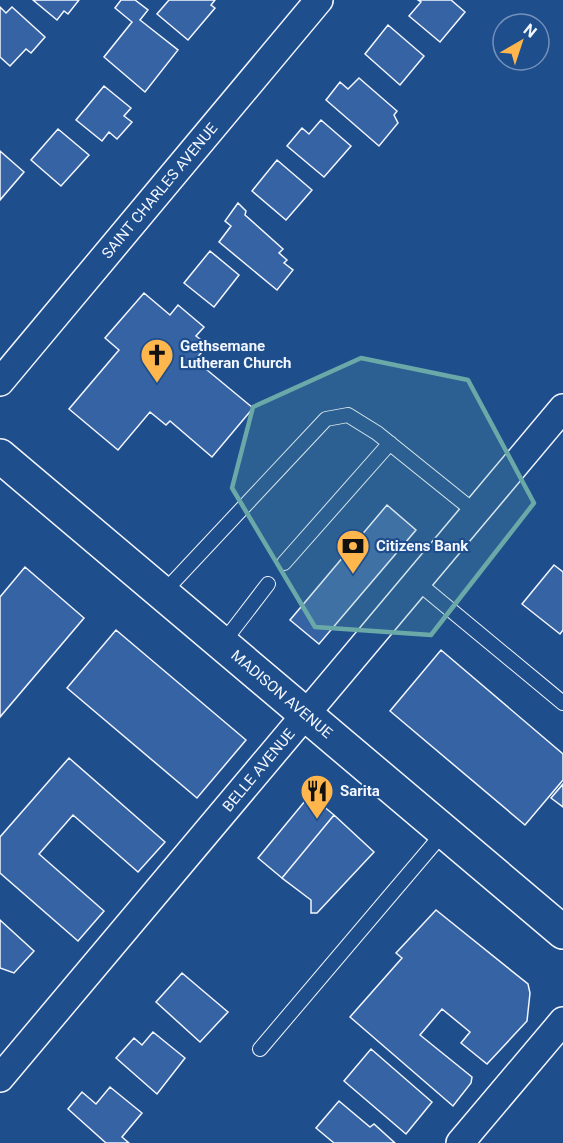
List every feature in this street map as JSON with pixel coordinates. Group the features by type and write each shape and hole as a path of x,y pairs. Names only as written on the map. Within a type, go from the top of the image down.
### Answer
{"main road":[{"name":"MADISON AVENUE","path":"0,456 563,932"}],"street":[{"name":"SAINT CHARLES AVENUE","path":"0,382 319,0"},
{"name":"BELLE AVENUE","path":"0,1078 563,408"},
{"path":"460,1143 563,1021"}],"lane":[{"path":"163,593 326,419 348,415 390,443 475,512"},
{"path":"284,563 390,443"},
{"path":"417,582 563,703"},
{"path":"222,644 268,584"},
{"path":"260,1049 444,832"}],"highlighted area":[{"path":"361,358 468,380 534,503 431,635 315,627 232,488 253,407"}],"building":[{"path":"33,0 79,0 68,14 64,11 57,20"},
{"path":"121,0 135,0 148,10 140,20 178,50 145,92 104,57 132,22 115,8"},
{"path":"169,0 215,0 211,5 215,8 188,40 157,14"},
{"path":"418,0 451,0 465,12 440,42 409,16 421,2"},
{"path":"0,7 6,13 12,7 45,37 31,53 26,49 10,66 0,57"},
{"path":"388,25 424,56 400,85 365,54"},
{"path":"359,78 397,111 394,115 398,123 379,146 326,100 340,82 348,89"},
{"path":"104,86 131,108 124,116 132,122 117,139 109,132 102,141 76,120"},
{"path":"321,120 351,146 324,177 287,146 302,128 309,134"},
{"path":"58,129 89,155 61,186 31,160"},
{"path":"0,151 24,172 0,200"},
{"path":"277,160 312,190 286,220 252,191"},
{"path":"238,203 246,211 245,215 283,249 279,253 287,260 284,263 293,270 277,290 219,242 231,226 225,221"},
{"path":"210,251 239,275 214,307 184,283"},
{"name":"Gethsemane Lutheran Church","path":"144,293 170,315 178,305 204,327 196,336 208,345 195,360 253,408 212,457 170,421 166,425 150,412 118,450 69,409 119,350 105,338"},
{"name":"Citizens Bank","path":"387,505 416,530 319,644 290,620"},
{"path":"554,565 563,572 563,630 560,634 522,604"},
{"path":"25,567 84,618 0,717 0,597"},
{"path":"116,630 246,740 197,798 67,688"},
{"path":"441,650 563,754 563,780 525,825 390,711"},
{"path":"69,758 165,842 138,872 73,815 39,854 104,911 78,941 0,873 0,837"},
{"path":"563,784 563,807 551,798"},
{"path":"310,795 334,815 282,878 258,858"},
{"path":"334,815 374,852 317,913 311,913 311,900 282,878"},
{"path":"436,910 528,984 530,993 527,1021 487,1064 461,1043 470,1032 442,1009 420,1035 472,1077 471,1083 453,1106 350,1017 402,958 396,953"},
{"path":"0,920 34,951 14,973 0,968"},
{"path":"182,973 228,1012 200,1042 156,1002"},
{"path":"153,1032 185,1058 157,1094 116,1058 134,1038 142,1045"},
{"path":"371,1049 432,1102 406,1134 344,1081"},
{"path":"110,1087 142,1113 122,1137 129,1143 106,1143 68,1109 82,1092 96,1104"},
{"path":"339,1101 370,1127 374,1124 395,1143 334,1143 316,1128"}],"place":[{"name":"Gethsemane Lutheran Church","path":"157,384"},
{"name":"Citizens Bank","path":"353,575"},
{"name":"Sarita","path":"317,820"}]}
